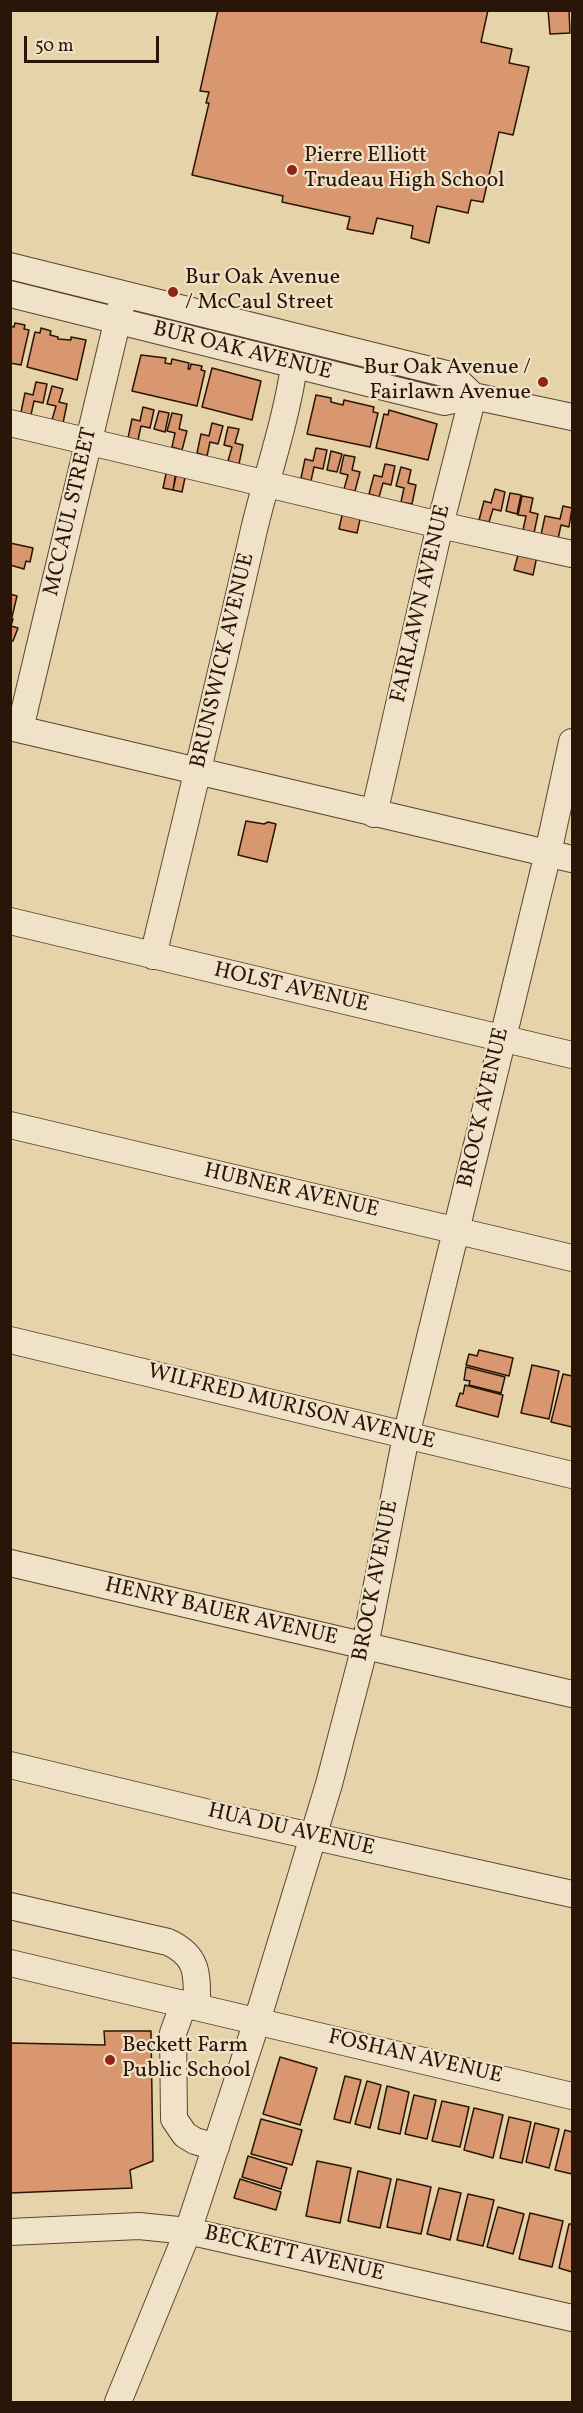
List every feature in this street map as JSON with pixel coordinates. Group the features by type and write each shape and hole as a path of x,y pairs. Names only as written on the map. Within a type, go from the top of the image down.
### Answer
{"street":[{"name":"BUR OAK AVENUE","path":"10,266 451,375 474,396"},
{"name":"BUR OAK AVENUE","path":"10,294 444,402 474,396 573,417"},
{"name":"MCCAUL STREET","path":"15,728 124,294"},
{"name":"BRUNSWICK AVENUE","path":"153,956 294,366"},
{"name":"FAIRLAWN AVENUE","path":"374,814 440,525 474,396"},
{"path":"10,423 440,525 573,554"},
{"path":"15,728 560,856"},
{"name":"BROCK AVENUE","path":"118,2403 188,2231 257,2021 329,1784 365,1646 406,1436 501,1039 560,856 573,742"},
{"name":"HOLST AVENUE","path":"10,921 573,1055"},
{"name":"HUBNER AVENUE","path":"10,1125 573,1258"},
{"name":"WILFRED MURISON AVENUE","path":"10,1340 573,1475"},
{"name":"HENRY BAUER AVENUE","path":"10,1563 573,1694"},
{"name":"HUA DU AVENUE","path":"10,1765 573,1894"},
{"path":"10,1906 168,1942 179,1947 189,1957 195,1966 190,2004 173,2033 174,2119 185,2135 195,2141 216,2147"},
{"name":"FOSHAN AVENUE","path":"10,1963 573,2096"},
{"name":"BECKETT AVENUE","path":"10,2232 139,2226 188,2231 573,2318"}],"building":[{"name":"Pierre Elliott Trudeau High School","path":"218,10 488,10 481,42 512,49 509,63 529,67 513,135 499,132 483,202 471,200 468,213 437,206 429,243 411,238 413,226 377,218 373,234 347,229 350,217 282,202 283,196 192,175 209,103 206,103 209,92 200,91"},
{"path":"548,10 569,10 570,33 550,34"},
{"path":"15,323 25,325 24,329 29,330 21,365 10,363 10,326 14,327"},
{"path":"41,328 51,331 50,335 58,339 71,340 71,337 86,340 77,380 27,367 35,332 40,333"},
{"path":"141,355 166,358 165,363 171,364 172,359 189,363 188,369 191,364 202,366 201,370 205,371 197,406 132,391"},
{"path":"212,368 261,381 252,420 202,407"},
{"path":"36,382 47,384 43,403 34,401 31,415 21,412 25,393 33,395"},
{"path":"52,386 63,389 59,402 67,404 63,423 52,420 56,406 47,404"},
{"path":"316,395 331,398 331,402 343,405 344,400 374,407 373,412 378,413 370,447 307,434"},
{"path":"143,407 154,410 150,428 141,426 138,440 128,438 132,419 140,421"},
{"path":"389,410 437,424 428,460 376,448 384,414 388,415"},
{"path":"159,411 169,413 165,432 154,429"},
{"path":"172,413 182,415 179,429 187,431 182,450 172,447 175,433 167,431"},
{"path":"212,423 223,426 218,444 210,442 207,456 197,453 201,434 209,436"},
{"path":"228,427 239,429 235,443 243,445 239,464 228,461 232,447 224,445"},
{"path":"316,448 327,450 323,469 314,467 311,481 301,478 305,459 313,461"},
{"path":"331,451 342,454 337,472 327,470"},
{"path":"344,455 355,457 352,470 360,472 355,491 344,489 348,475 340,473"},
{"path":"385,464 395,466 391,485 383,483 379,497 369,494 374,475 382,477"},
{"path":"401,467 411,470 408,483 416,485 412,504 401,502 404,488 396,486"},
{"path":"167,469 176,471 173,490 163,488"},
{"path":"177,471 186,473 182,492 173,490"},
{"path":"495,489 505,492 501,511 493,509 489,522 479,520 484,501 491,503"},
{"path":"510,493 521,495 517,514 506,511"},
{"path":"522,496 533,498 530,512 538,514 534,533 523,530 526,516 518,515"},
{"path":"563,506 572,508 569,527 561,525 558,539 541,535 545,516 560,519"},
{"path":"343,511 361,515 357,533 339,529"},
{"path":"10,543 33,548 30,562 26,561 24,569 10,565"},
{"path":"519,551 537,556 533,575 514,570"},
{"path":"10,594 17,596 12,617 10,617"},
{"path":"10,618 13,619 11,626 18,628 13,641 10,641"},
{"path":"246,821 276,824 267,862 238,855"},
{"path":"479,1350 513,1358 509,1376 466,1365 469,1354 477,1356"},
{"path":"532,1365 559,1371 549,1419 521,1413"},
{"path":"466,1367 505,1377 501,1393 469,1385 470,1381 464,1380"},
{"path":"563,1374 572,1376 572,1427 551,1422"},
{"path":"465,1385 503,1395 498,1417 456,1406"},
{"path":"104,2031 151,2031 153,2161 130,2170 132,2188 10,2193 10,2043 105,2045"},
{"path":"280,2057 317,2068 300,2125 263,2114"},
{"path":"345,2076 361,2080 350,2123 334,2119"},
{"path":"367,2081 381,2085 370,2128 355,2124"},
{"path":"387,2086 409,2092 400,2134 378,2129"},
{"path":"414,2095 436,2100 427,2139 405,2134"},
{"path":"442,2101 469,2107 460,2147 432,2141"},
{"path":"474,2108 503,2115 493,2158 464,2150"},
{"path":"509,2117 531,2122 522,2163 500,2158"},
{"path":"261,2119 302,2130 292,2165 251,2154"},
{"path":"535,2123 559,2129 549,2168 526,2162"},
{"path":"565,2130 572,2132 572,2174 555,2170"},
{"path":"248,2156 287,2168 281,2189 242,2177"},
{"path":"317,2161 351,2168 340,2223 306,2216"},
{"path":"358,2171 391,2179 380,2228 348,2221"},
{"path":"240,2179 281,2192 276,2210 234,2198"},
{"path":"397,2179 431,2187 421,2234 387,2227"},
{"path":"439,2188 461,2193 450,2240 427,2234"},
{"path":"468,2194 494,2200 483,2246 457,2240"},
{"path":"498,2207 524,2214 513,2254 487,2247"},
{"path":"530,2213 563,2221 552,2267 519,2259"},
{"path":"569,2224 572,2224 572,2272 559,2268"}],"place":[{"name":"Pierre Elliott Trudeau High School","path":"292,170"},
{"name":"Bur Oak Avenue / McCaul Street","path":"173,292"},
{"name":"Bur Oak Avenue / Fairlawn Avenue","path":"543,382"},
{"name":"Beckett Farm Public School","path":"110,2060"}]}
